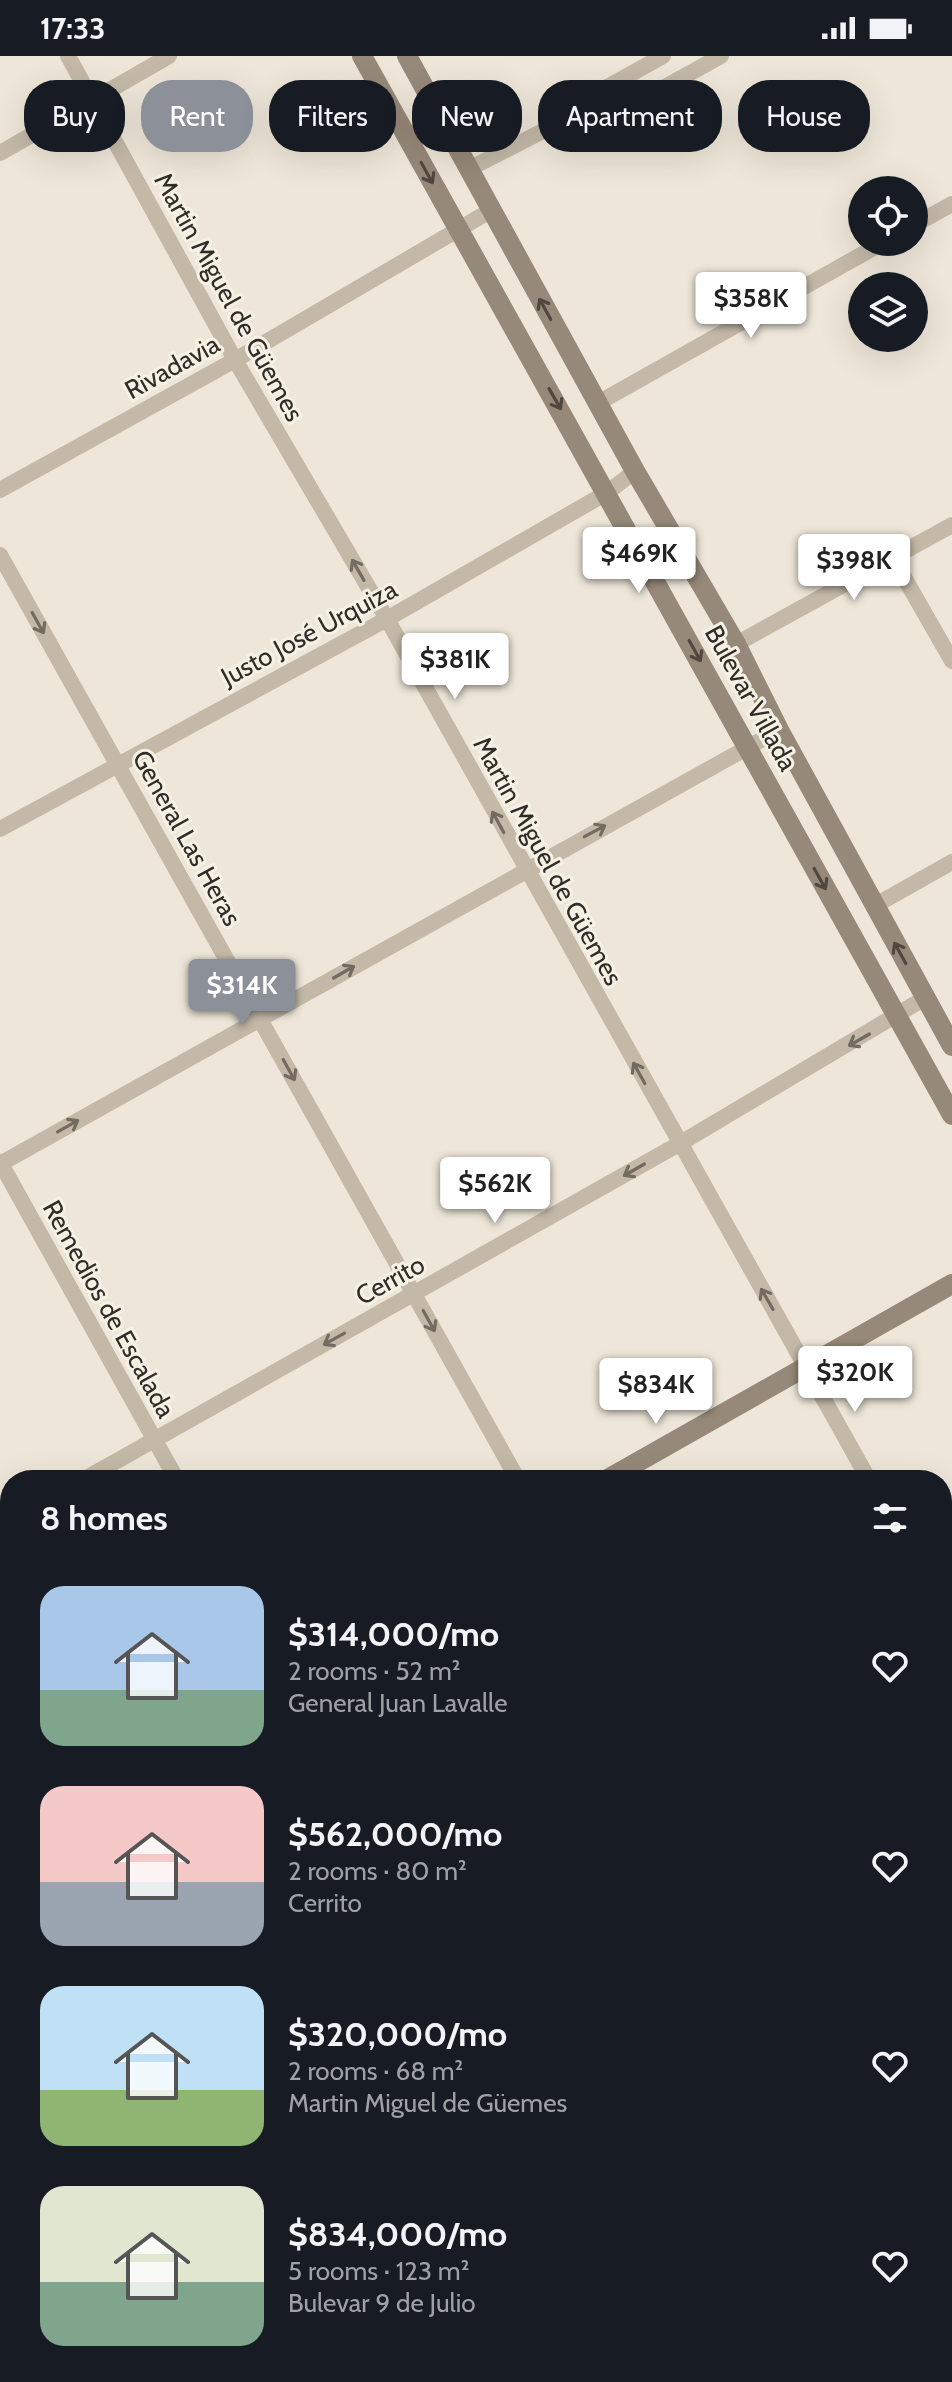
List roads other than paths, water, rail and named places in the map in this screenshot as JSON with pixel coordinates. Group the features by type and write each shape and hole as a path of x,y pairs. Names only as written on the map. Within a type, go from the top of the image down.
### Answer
{"main road":[{"name":"Bulevar Villada","path":"362,56 608,492 952,1115"},
{"name":"Bulevar Villada","path":"407,56 635,471 736,644 779,730 952,1046"},
{"path":"624,1470 952,1284"}],"street":[{"name":"Martin Miguel de Güemes","path":"68,56 81,80"},
{"path":"125,81 169,56"},
{"path":"620,80 663,56"},
{"path":"677,80 721,56"},
{"path":"469,169 538,133"},
{"path":"0,153 24,139"},
{"name":"Martin Miguel de Güemes","path":"121,152 235,360 387,619 524,869 863,1470"},
{"path":"928,217 952,204"},
{"name":"Rivadavia","path":"0,490 235,360 490,211"},
{"path":"598,403 859,256"},
{"name":"Justo José Urquiza","path":"0,829 387,619 608,492 635,471"},
{"path":"736,644 952,525"},
{"name":"General Las Heras","path":"0,555 512,1470"},
{"path":"893,558 952,661"},
{"path":"0,1163 779,730"},
{"path":"874,906 952,862"},
{"name":"Cerrito","path":"100,1470 679,1144 897,1018 925,998"},
{"name":"Remedios de Escalada","path":"0,1163 171,1470"}]}
